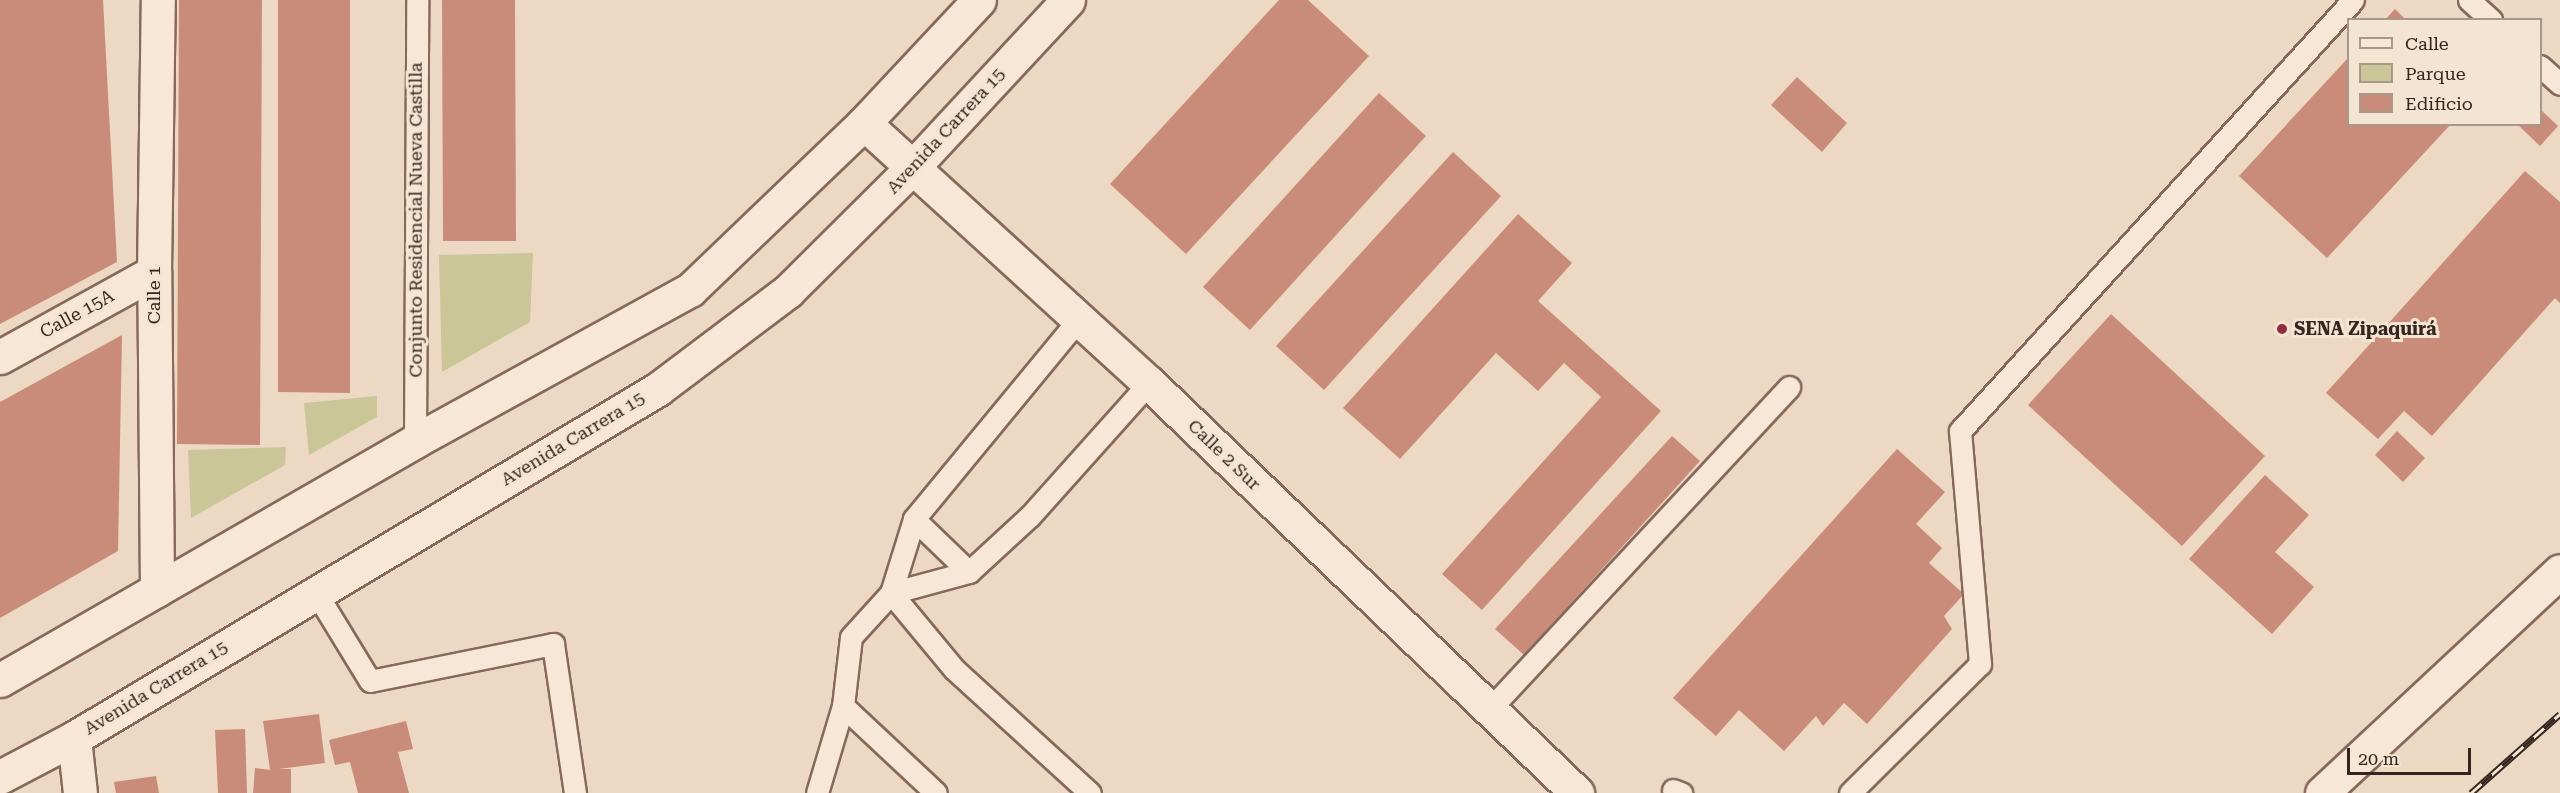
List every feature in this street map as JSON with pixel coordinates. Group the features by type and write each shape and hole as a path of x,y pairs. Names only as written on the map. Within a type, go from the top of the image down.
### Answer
{"main road":[{"name":"Calle 1","path":"157,590 154,272 158,0"},
{"path":"0,680 415,441 690,290 864,123 979,0"},
{"name":"Avenida Carrera 15","path":"0,777 74,738 315,591 658,388 788,291 912,168 1068,0"},
{"name":"Calle 2 Sur","path":"864,123 1149,383 1577,793"},
{"name":"Calle 15A","path":"0,357 154,272"},
{"path":"2322,793 2560,571"},
{"path":"74,738 80,793"}],"lane":[{"name":"Conjunto Residencial Nueva Castilla","path":"415,441 417,0"},
{"path":"1850,793 1980,664 1960,431 2353,0"},
{"path":"2469,0 2489,18"},
{"path":"2542,67 2560,84"},
{"path":"817,793 843,706 850,637 891,593 914,519 1079,319"},
{"path":"891,593 969,572 1030,516 1149,383"},
{"path":"1489,710 1789,387"},
{"path":"914,519 969,572"},
{"path":"315,591 370,681 553,644 575,793"},
{"path":"891,593 954,669 1090,793"},
{"path":"843,706 936,793"}],"green space":[{"path":"533,253 530,322 442,372 439,255"},
{"path":"377,396 377,417 309,455 304,403"},
{"path":"286,447 285,465 191,518 188,450"}],"building":[{"path":"0,0 103,0 117,262 0,324"},
{"path":"179,0 262,0 260,445 177,444"},
{"path":"278,0 350,0 350,393 278,392"},
{"path":"442,0 515,0 516,241 443,241"},
{"path":"1279,0 1308,0 1369,56 1186,254 1110,184"},
{"path":"2395,9 2404,18 2387,18"},
{"path":"2347,59 2347,126 2449,126 2327,258 2239,176"},
{"path":"1797,77 1847,123 1822,152 1771,105"},
{"path":"1379,93 1426,136 1250,330 1203,287"},
{"path":"2542,111 2558,126 2540,146 2519,126 2542,126"},
{"path":"1453,152 1501,196 1324,390 1276,346"},
{"path":"2525,171 2560,202 2560,303 2555,298 2432,436 2404,411 2378,439 2326,393"},
{"path":"1518,214 1572,263 1538,301 1661,411 1482,610 1442,574 1601,397 1564,363 1538,391 1496,353 1400,459 1343,408"},
{"path":"2111,314 2265,456 2182,546 2028,405"},
{"path":"122,335 118,551 0,618 0,402"},
{"path":"2397,431 2425,458 2403,482 2375,455"},
{"path":"1672,436 1700,461 1524,655 1495,629"},
{"path":"1897,449 1945,492 1916,524 1942,548 1929,563 1964,594 1944,616 1952,629 1867,724 1844,703 1823,726 1816,716 1784,751 1739,710 1716,736 1673,698"},
{"path":"2265,475 2309,515 2275,552 2314,587 2272,634 2189,559"},
{"path":"319,714 325,763 279,769 291,769 291,793 253,793 255,768 270,770 263,721"},
{"path":"406,721 413,749 398,752 409,793 358,793 350,762 335,765 329,740"},
{"path":"245,729 247,793 218,793 215,730"},
{"path":"156,776 159,793 116,793 114,782"}],"railway":[{"path":"2471,793 2560,714"}],"place":[{"name":"SENA Zipaquirá","path":"2282,329"}]}
